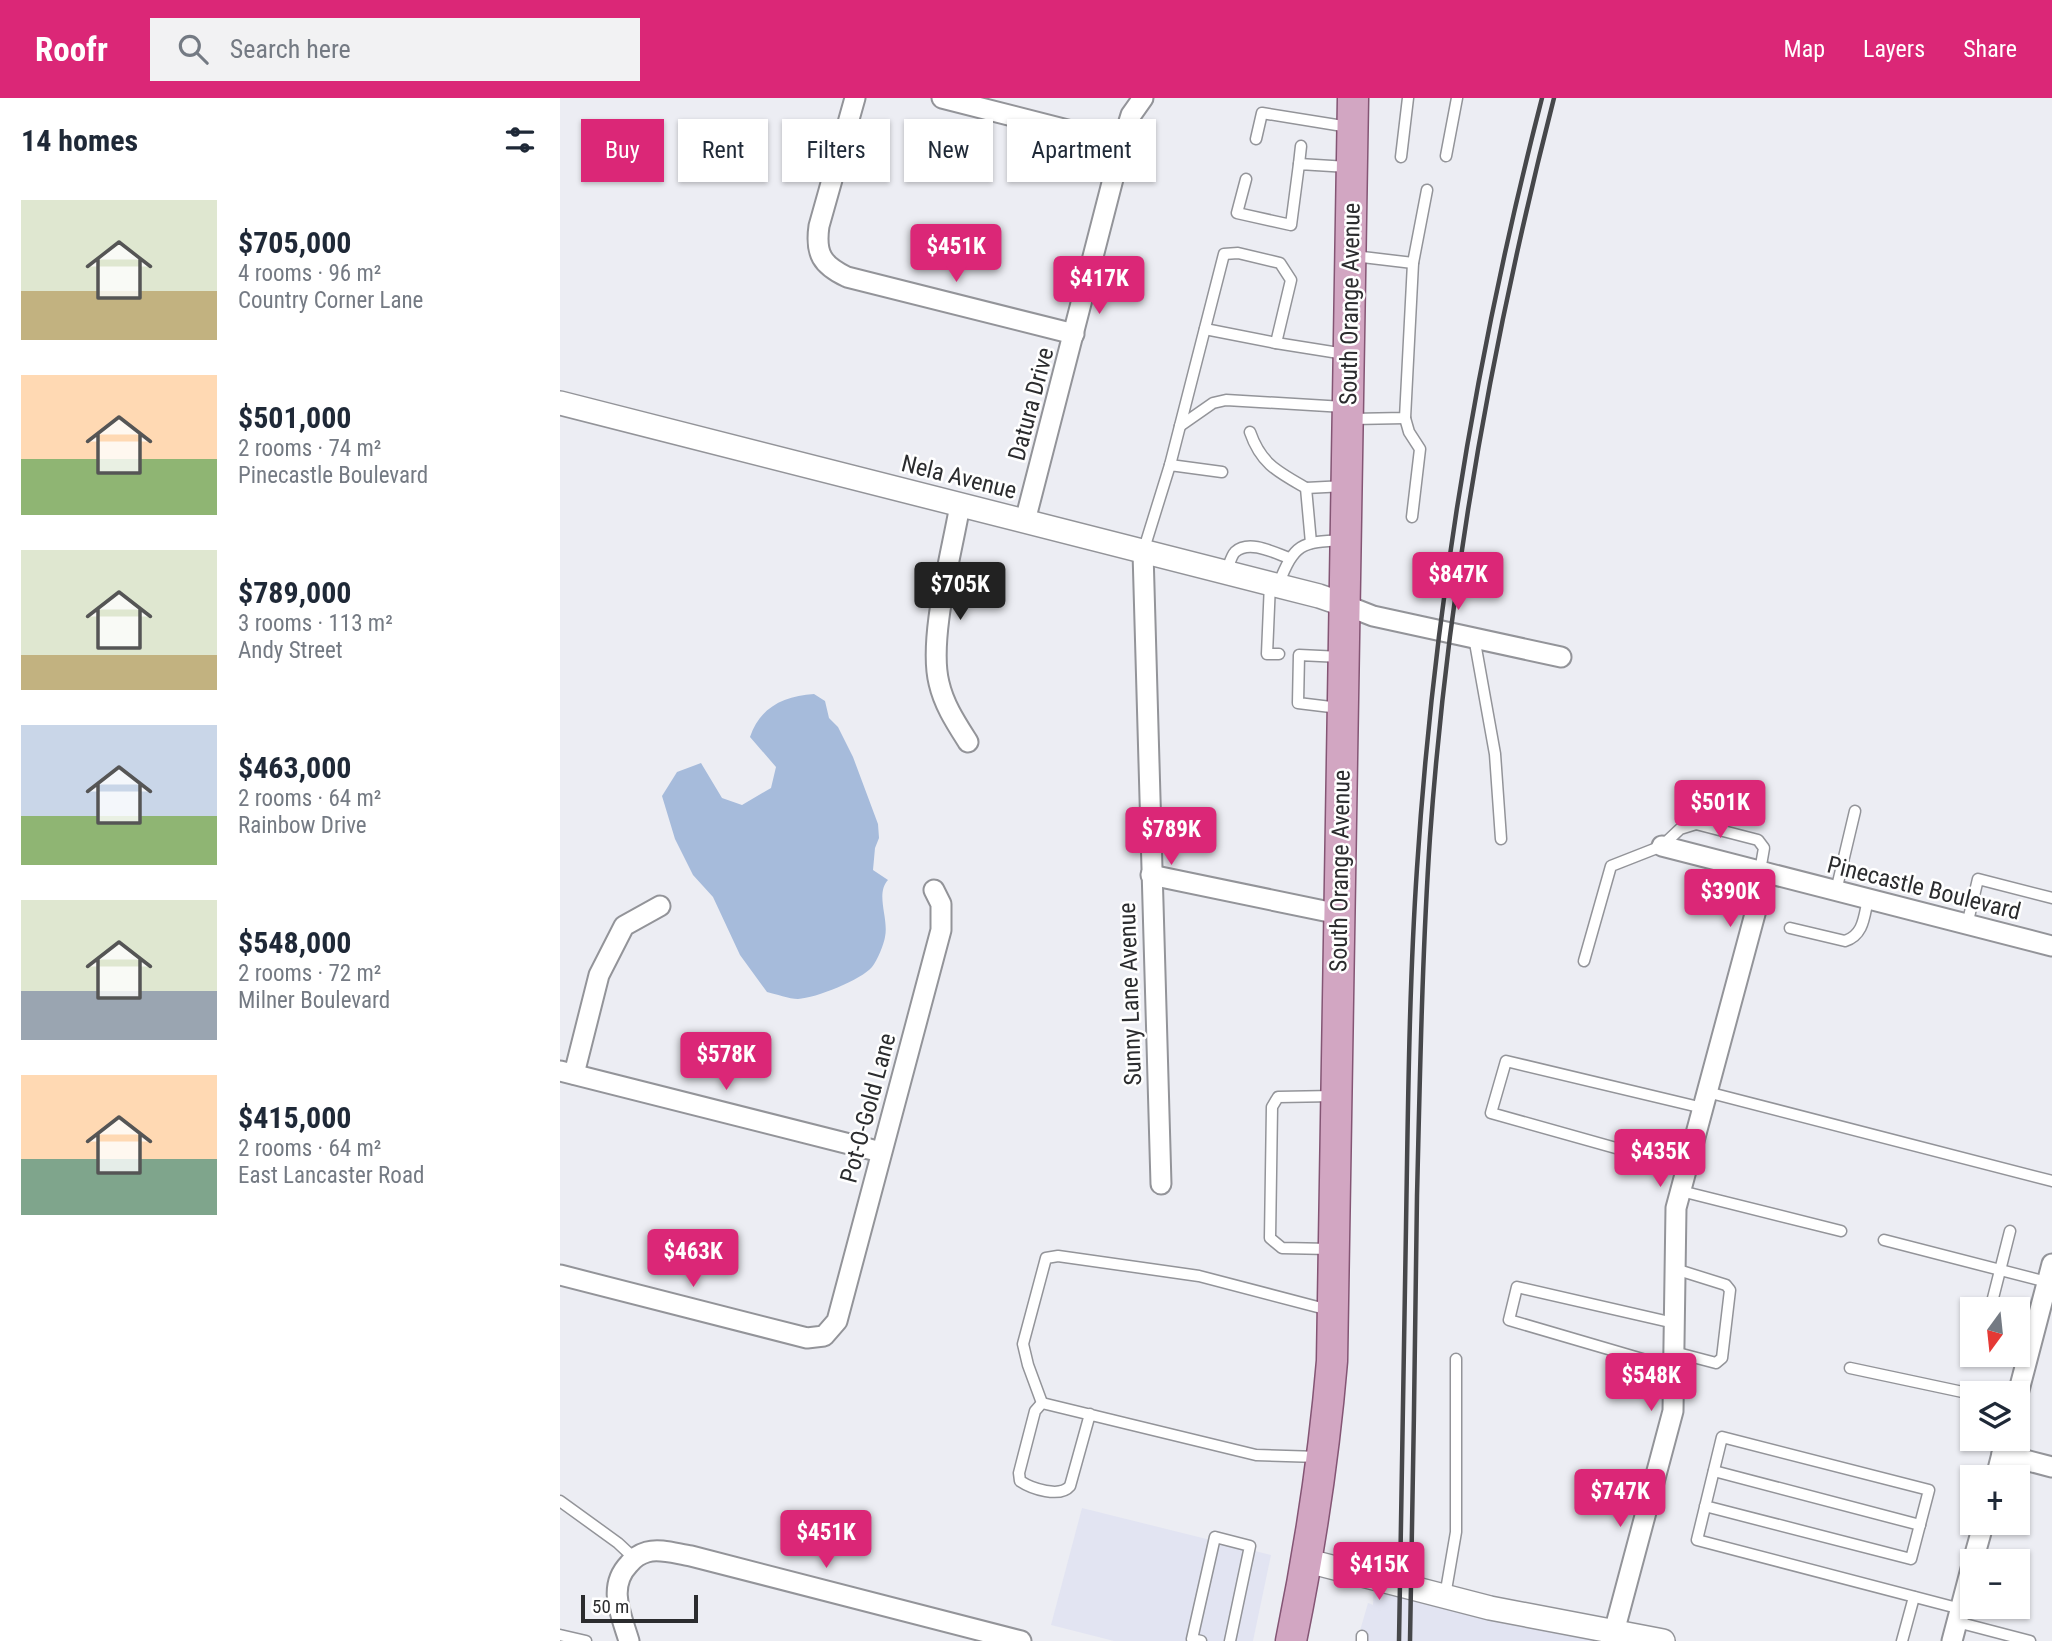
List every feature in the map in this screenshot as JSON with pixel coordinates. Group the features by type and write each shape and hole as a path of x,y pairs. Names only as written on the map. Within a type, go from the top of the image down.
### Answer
{"main road":[{"name":"South Orange Avenue","path":"1291,1641 1308,1561 1323,1457 1332,1361 1353,98"}],"street":[{"path":"855,98 818,226 817,242 829,269 847,277 1074,334"},
{"path":"942,98 1024,119"},
{"name":"Datura Drive","path":"1130,119 1143,98"},
{"name":"Datura Drive","path":"1026,521 1112,182"},
{"name":"Nela Avenue","path":"560,403 1274,584 1345,605"},
{"path":"960,505 936,654 939,682 950,715 968,742"},
{"name":"Sunny Lane Avenue","path":"1143,552 1161,1184"},
{"path":"1345,605 1373,616 1561,657"},
{"name":"Pinecastle Boulevard","path":"1662,846 2052,946"},
{"path":"1614,1632 1673,1411 1676,1208 1763,872"},
{"path":"1151,875 1339,915"},
{"name":"Pot-O-Gold Lane","path":"560,1275 807,1338 824,1336 837,1321 941,930 941,904 933,890"},
{"path":"660,906 624,926 599,975 567,1072 881,1152"},
{"path":"2022,1381 2045,1316 2050,1273"},
{"path":"2015,1451 2052,1467"},
{"path":"629,1641 616,1591 619,1577 634,1558 647,1552 691,1556 1021,1641"},
{"path":"1308,1561 1502,1611 1663,1641"}],"lane":[{"path":"1401,157 1408,98"},
{"path":"1446,156 1457,98"},
{"path":"1256,139 1262,113 1353,128"},
{"path":"1246,180 1237,213 1291,225 1301,146"},
{"path":"1299,164 1352,167"},
{"path":"1412,517 1420,449 1409,432 1405,418 1413,263 1427,190"},
{"path":"1143,552 1170,466 1224,254 1238,253 1280,263 1291,280 1276,343"},
{"path":"1351,256 1413,263"},
{"path":"1205,329 1349,354"},
{"path":"1180,426 1213,403 1226,400 1289,403 1348,413 1405,418"},
{"path":"1250,432 1256,450 1270,466 1306,488 1347,486"},
{"path":"1170,466 1222,472"},
{"path":"1306,488 1311,543"},
{"path":"1279,654 1267,653 1274,584 1289,558 1304,545 1346,540"},
{"path":"1226,572 1234,553 1244,547 1254,546 1289,558"},
{"path":"1474,636 1495,754 1502,839"},
{"path":"1343,708 1298,704 1297,655 1344,657"},
{"path":"1836,891 1855,811"},
{"path":"1584,961 1611,866 1662,846 1680,829 1696,824 1758,840 1764,848 1763,872"},
{"path":"1967,925 1978,879 2052,898"},
{"path":"1790,928 1846,941 1853,939 1860,931 1868,899"},
{"path":"1687,1168 1491,1112 1506,1061 1705,1100 2052,1181"},
{"path":"1334,1249 1282,1248 1270,1238 1272,1107 1278,1097 1336,1096"},
{"path":"1681,1191 1841,1231"},
{"path":"1993,1297 2010,1231"},
{"path":"1884,1240 2000,1270 2050,1273"},
{"path":"1042,1402 1023,1344 1046,1258 1058,1256 1199,1276 1332,1310"},
{"path":"1674,1323 1517,1287 1509,1320 1674,1360 1716,1363 1722,1358 1730,1290 1726,1285 1675,1269"},
{"path":"1445,1596 1456,1532 1456,1359"},
{"path":"1850,1368 1960,1391"},
{"path":"1042,1402 1256,1455 1323,1457"},
{"path":"1042,1402 1035,1411 1018,1473 1020,1481 1026,1485 1059,1493 1070,1486 1090,1414"},
{"path":"1705,1506 1911,1559 1929,1490 1722,1437 1714,1471 1705,1506 1697,1540 1914,1597 1957,1624 2030,1641"},
{"path":"1714,1471 1920,1525"},
{"path":"560,1501 618,1543 634,1558"},
{"path":"1201,1641 1192,1639 1215,1537 1250,1546 1230,1641"},
{"path":"1902,1641 1914,1597"},
{"path":"560,1635 586,1641"}],"shaded area":[{"path":"1082,1508 1271,1555 1253,1641 1114,1641 1051,1625"},
{"path":"1374,1581 1606,1641 1357,1641 1368,1603 1373,1605"}],"water":[{"path":"814,694 825,701 829,718 838,727 853,757 878,824 879,838 873,870 888,880 882,899 886,930 878,957 866,972 838,988 798,999 767,992 740,955 713,897 693,875 675,839 662,796 677,772 701,763 722,798 742,805 771,788 776,767 750,737 754,727 774,705 793,697"}],"railway":[{"path":"1399,1641 1411,1002 1414,913 1425,771 1447,577 1478,384 1497,288 1542,98"},
{"path":"1410,1641 1422,1016 1427,882 1438,743 1461,557 1492,372 1554,98"}]}
